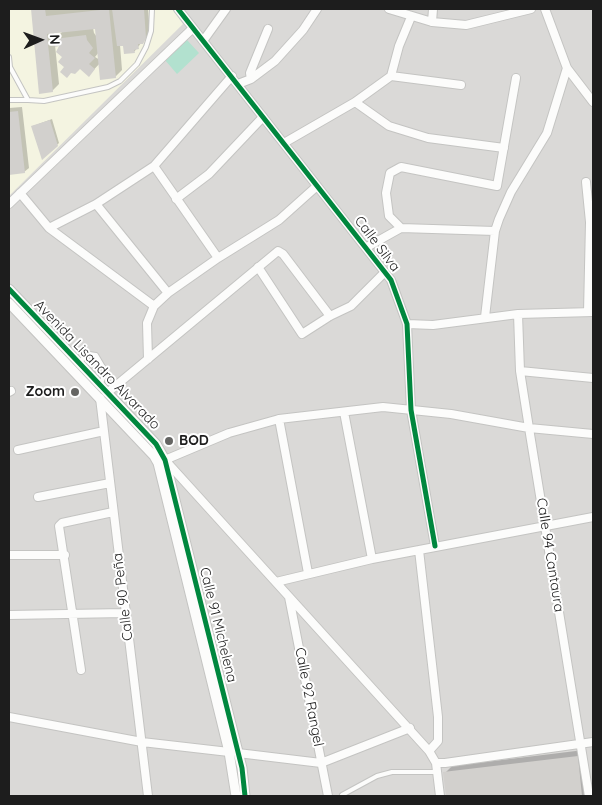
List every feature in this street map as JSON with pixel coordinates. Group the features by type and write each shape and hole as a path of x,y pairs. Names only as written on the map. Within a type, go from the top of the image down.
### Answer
{"street":[{"name":"Calle Silva","path":"178,9 367,247 391,280 407,324 411,410 436,546"},
{"path":"203,41 226,9"},
{"path":"238,84 251,79 275,61 303,30 317,9"},
{"path":"391,9 411,17 432,22 466,25 531,9"},
{"path":"432,22 433,9"},
{"path":"546,9 567,68 593,102"},
{"path":"284,143 355,102 390,76 399,46 411,17"},
{"path":"9,204 193,28"},
{"path":"251,79 250,72 268,29"},
{"path":"485,317 495,230 511,192 547,134 567,68"},
{"path":"49,228 96,204 154,166 232,76"},
{"path":"390,76 460,85"},
{"path":"497,186 516,78"},
{"path":"355,102 389,126 428,138 504,148"},
{"path":"176,199 209,174 263,117"},
{"path":"154,166 218,258"},
{"path":"401,228 389,216 386,194 390,173 396,168 401,167 497,186 511,192"},
{"path":"407,324 433,325 518,314 590,312 590,222 586,182"},
{"path":"148,359 147,323 154,306 168,293 218,258 279,220 317,186"},
{"path":"20,193 49,228 154,306"},
{"path":"96,204 168,293"},
{"path":"367,247 401,228 495,230"},
{"path":"103,396 278,251 283,254 330,316"},
{"path":"258,266 299,332 305,333 330,316 351,306 385,272"},
{"name":"Avenida Lisandro Alvarado","path":"9,289 100,385 103,396"},
{"name":"Avenida Lisandro Alvarado","path":"9,303 103,396 161,462"},
{"name":"Calle 94 Cantaura","path":"518,314 520,371 589,796"},
{"path":"520,371 593,378"},
{"name":"Calle 90 Peña","path":"103,396 104,431 113,512 148,796"},
{"path":"440,796 436,763 429,751 410,728 276,582 161,462 229,433 279,419 383,407 452,414 529,428 593,434"},
{"path":"344,412 372,559"},
{"path":"279,419 308,574"},
{"path":"18,450 104,431"},
{"name":"Calle 91 Michelena","path":"161,462 245,796"},
{"path":"38,496 110,483"},
{"path":"81,670 60,524 113,512"},
{"path":"276,582 372,559 593,516"},
{"path":"419,550 438,717 438,741 429,751"},
{"path":"9,555 65,555"},
{"name":"Calle 92 Rangel","path":"290,597 328,796"},
{"path":"9,615 125,613"},
{"path":"9,716 142,742 321,763 410,728"},
{"path":"436,763 593,742"},
{"name":"Calle 91 Michelena","path":"234,752 236,796"}],"lane":[{"path":"9,100 44,101 108,87 120,81 137,64 146,47 151,31 152,9"},
{"path":"9,56 10,67 28,100"},
{"path":"79,362 89,354 96,356 106,372 100,385"},
{"path":"342,795 377,776 392,772 437,772"}],"shaded area":[{"path":"9,9 593,9 593,796 9,796"},
{"path":"9,9 172,9 183,24 9,196"}],"green space":[{"path":"187,40 199,53 177,74 165,60"}],"building":[{"path":"31,9 45,9 46,16 109,9 116,78 100,80 95,29 47,34 53,92 39,94"},
{"path":"112,9 144,9 146,38 143,44 138,44 139,49 134,50 135,53 124,54 123,46 117,46"},
{"path":"86,35 93,48 89,53 95,58 89,64 95,69 89,77 80,69 75,74 71,73 67,78 60,72 64,67 58,62 62,57 56,52 59,46 55,47 54,39"},
{"path":"18,111 25,173 9,175 9,112"},
{"path":"50,120 58,146 42,160 31,126"},
{"path":"578,756 582,796 446,796 443,772"}],"cycle path":[{"path":"178,9 391,280 407,324 411,410 435,546"},
{"path":"9,289 156,444 165,460 242,768 245,796"}],"place":[{"name":"Zoom","path":"75,392"},
{"name":"BOD","path":"169,441"}]}
